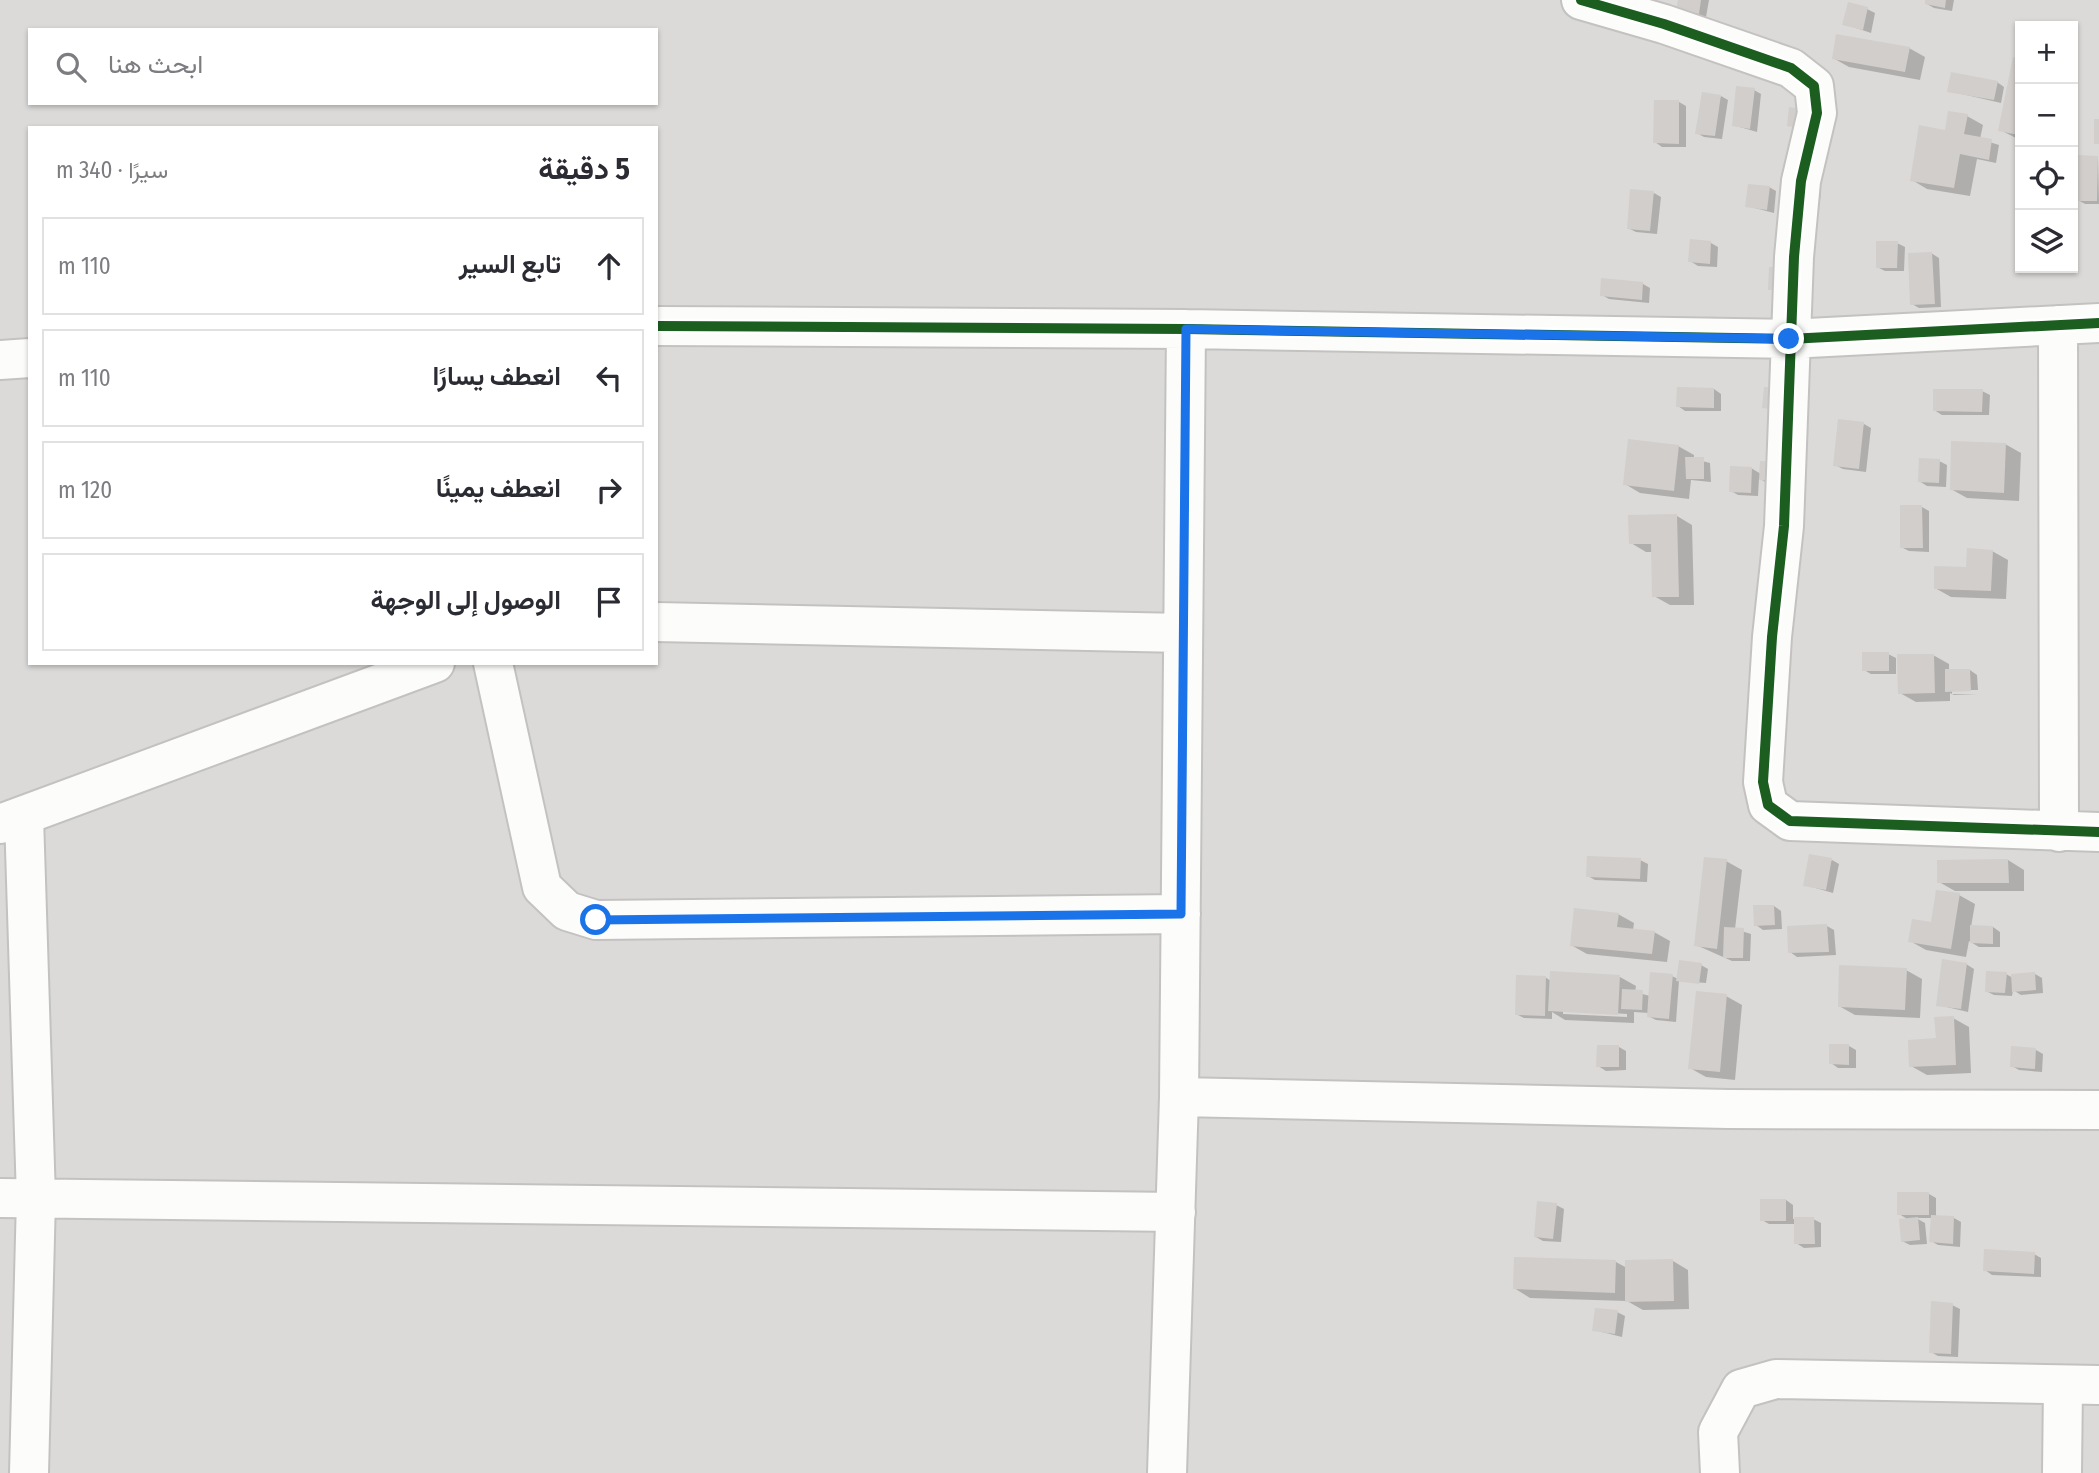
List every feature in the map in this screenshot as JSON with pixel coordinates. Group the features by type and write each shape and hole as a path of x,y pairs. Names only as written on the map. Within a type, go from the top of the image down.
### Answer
{"street":[{"path":"1581,0 1664,24 1791,68 1814,86 1817,113 1801,181 1789,339 1784,526 1772,637 1763,782 1768,805 1790,821 2099,832"},
{"path":"658,326 1186,329 1789,339 2099,323"},
{"path":"2058,325 2059,832"},
{"path":"1167,1473 1179,1097 1186,329"},
{"path":"0,360 28,358"},
{"path":"658,622 1183,633"},
{"path":"29,1473 18,1198 12,820 270,721 429,665"},
{"path":"493,665 542,887 567,911 596,920 1181,914"},
{"path":"1179,1097 1728,1109 2099,1110"},
{"path":"18,1198 1176,1212"},
{"path":"1720,1473 1718,1432 1741,1390 1776,1378 2081,1385 2062,1473"}],"shaded area":[{"path":"0,0 2099,0 2099,1473 0,1473"}],"building":[{"path":"1678,0 1701,0 1699,14 1676,10"},
{"path":"1925,0 1946,0 1945,8 1925,4"},
{"path":"1848,2 1868,7 1863,30 1842,25"},
{"path":"1836,34 1910,47 1905,72 1832,59"},
{"path":"2013,57 2015,134 1998,131"},
{"path":"1951,72 1998,81 1994,100 1947,92"},
{"path":"1736,86 1755,88 1750,129 1732,126"},
{"path":"1702,92 1721,95 1715,136 1695,134"},
{"path":"1654,100 1679,100 1679,144 1653,143"},
{"path":"1789,107 1813,111 1810,130 1787,126"},
{"path":"1948,111 1968,114 1964,134 1992,139 1989,160 1960,154 1954,188 1910,181 1919,125 1945,130"},
{"path":"2094,119 2099,119 2099,144 2094,144"},
{"path":"2078,155 2098,156 2097,201 2078,201"},
{"path":"1748,184 1770,186 1767,210 1745,207"},
{"path":"1630,189 1654,191 1650,231 1627,229"},
{"path":"1690,239 1711,241 1710,264 1688,262"},
{"path":"1876,241 1898,241 1897,268 1876,268"},
{"path":"1932,252 1935,304 1910,305 1908,253"},
{"path":"1769,267 1793,268 1792,290 1768,290"},
{"path":"1601,278 1643,282 1642,300 1600,296"},
{"path":"1677,387 1714,388 1714,408 1676,407"},
{"path":"1764,387 1784,388 1783,410 1762,408"},
{"path":"1933,389 1983,389 1982,412 1933,411"},
{"path":"1838,419 1864,422 1859,469 1833,466"},
{"path":"1628,439 1679,445 1674,491 1623,485"},
{"path":"1951,441 2006,443 2004,493 1950,490"},
{"path":"1685,457 1704,457 1704,479 1686,479"},
{"path":"1919,458 1940,459 1939,483 1918,482"},
{"path":"1760,461 1785,462 1784,482 1759,480"},
{"path":"1730,466 1752,467 1751,493 1729,492"},
{"path":"1900,505 1922,505 1923,548 1900,548"},
{"path":"1677,514 1679,597 1652,597 1651,544 1629,544 1628,515"},
{"path":"1967,548 1993,550 1991,591 1934,589 1934,566 1966,567"},
{"path":"1862,652 1889,652 1889,671 1862,671"},
{"path":"1897,654 1934,654 1935,693 1898,694"},
{"path":"1945,669 1970,669 1971,691 1945,692"},
{"path":"1809,854 1832,858 1826,890 1803,886"},
{"path":"1587,856 1641,858 1640,879 1586,877"},
{"path":"1704,857 1727,859 1717,949 1694,946"},
{"path":"2008,859 2009,883 1937,883 1937,860"},
{"path":"1936,890 1960,893 1951,949 1908,942 1912,919 1931,922"},
{"path":"1753,905 1774,905 1775,925 1754,926"},
{"path":"1574,908 1619,913 1617,927 1655,931 1652,954 1570,946"},
{"path":"1827,924 1829,952 1788,953 1787,926"},
{"path":"1970,925 1993,926 1993,944 1970,943"},
{"path":"1724,927 1744,928 1743,958 1723,958"},
{"path":"1942,959 1967,963 1961,1009 1936,1006"},
{"path":"1679,960 1702,963 1699,984 1676,981"},
{"path":"1839,965 1907,968 1905,1010 1838,1007"},
{"path":"1550,971 1620,975 1618,1015 1548,1011"},
{"path":"1986,971 2007,972 2005,993 1985,992"},
{"path":"1650,972 1673,974 1669,1019 1647,1017"},
{"path":"2035,972 2036,990 2012,992 2011,974"},
{"path":"1516,975 1546,976 1545,1016 1515,1015"},
{"path":"1622,989 1643,990 1642,1010 1621,1009"},
{"path":"1696,991 1727,994 1720,1072 1688,1069"},
{"path":"1954,1016 1956,1065 1909,1067 1908,1040 1936,1038 1934,1017"},
{"path":"1829,1044 1849,1044 1849,1065 1829,1064"},
{"path":"1597,1045 1619,1045 1619,1067 1596,1067"},
{"path":"2011,1046 2036,1048 2035,1069 2010,1067"},
{"path":"1897,1192 1929,1192 1929,1215 1897,1215"},
{"path":"1760,1199 1786,1199 1786,1221 1760,1221"},
{"path":"1537,1201 1557,1203 1553,1239 1534,1237"},
{"path":"1931,1215 1954,1216 1953,1244 1929,1242"},
{"path":"1794,1217 1814,1217 1815,1244 1794,1244"},
{"path":"1918,1217 1920,1240 1901,1242 1899,1219"},
{"path":"1984,1249 2035,1252 2034,1274 1983,1271"},
{"path":"1514,1257 1616,1260 1615,1293 1513,1289"},
{"path":"1673,1259 1674,1301 1625,1302 1625,1260"},
{"path":"1931,1301 1953,1303 1951,1354 1929,1353"},
{"path":"1595,1308 1618,1310 1615,1334 1592,1331"}],"cycle path":[{"path":"1581,0 1664,24 1791,68 1814,86 1817,113 1801,181 1794,257 1784,526 1772,637 1763,782 1768,805 1790,821 2099,832"},
{"path":"658,326 1186,329 1789,339 2099,323"}],"route":[{"path":"596,920 1181,914 1186,329 1789,339"}]}
